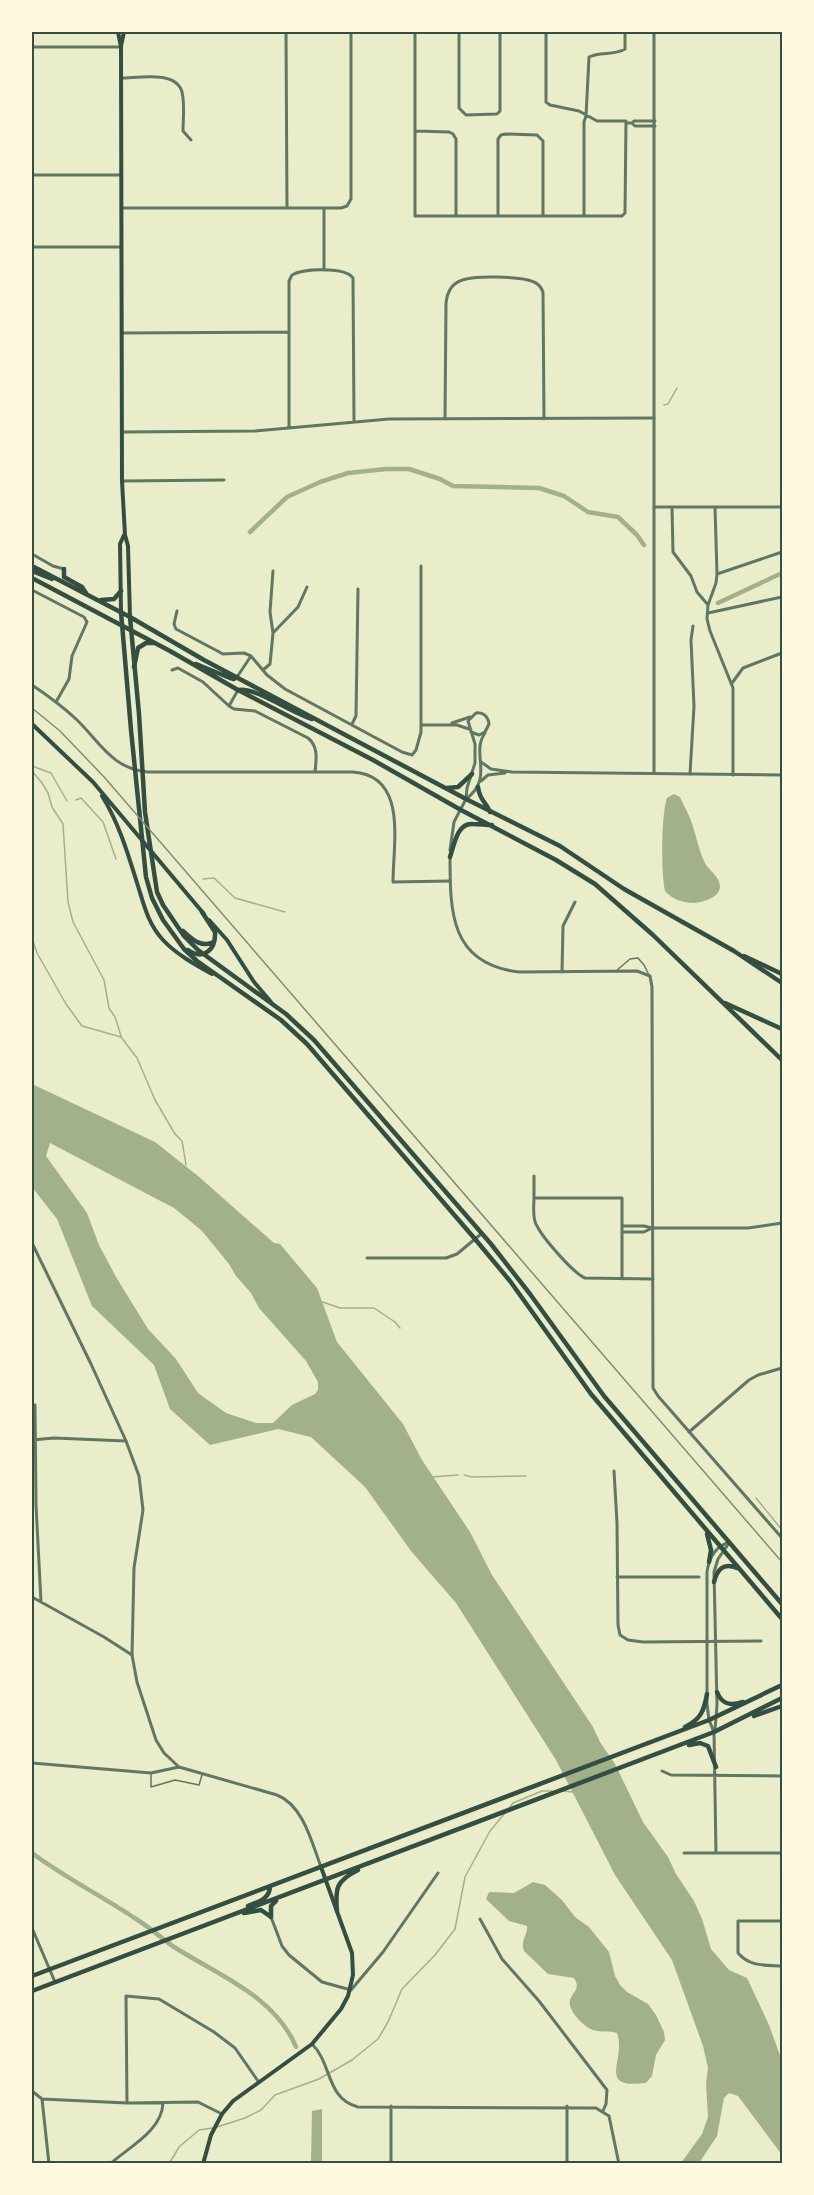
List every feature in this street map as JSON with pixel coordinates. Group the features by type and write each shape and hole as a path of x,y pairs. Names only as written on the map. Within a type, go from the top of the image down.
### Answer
{"main road":[{"path":"118,32 121,47 122,481 125,535 129,552 130,617 145,812 157,892 190,943 203,955 277,1007 305,1031 361,1094 530,1294 597,1388 783,1604"},
{"path":"121,47 124,32"},
{"path":"125,535 120,544 121,626 134,759 146,877 163,920 183,949 197,961 270,1012 308,1044 510,1281 591,1394 783,1619"},
{"path":"32,566 490,812 560,846 640,899 734,951 783,974"},
{"path":"64,569 64,577 82,587 88,595"},
{"path":"32,571 60,581"},
{"path":"32,578 563,864 609,894 783,1060"},
{"path":"93,598 111,601 121,591"},
{"path":"134,668 137,650 143,644 154,643 170,651"},
{"path":"190,662 230,678 237,677"},
{"path":"238,690 243,688 252,690 296,714 322,722"},
{"path":"32,724 93,782 223,934 254,982 277,1007"},
{"path":"443,787 458,787 472,774"},
{"path":"93,782 119,828 152,925 174,950 224,980"},
{"path":"479,785 481,800 490,812"},
{"path":"450,857 463,826 472,823 492,825"},
{"path":"178,940 194,954 203,955 210,951 216,936 202,912"},
{"path":"176,924 198,943 206,945 214,942"},
{"path":"734,951 783,983"},
{"path":"722,1002 783,1029"},
{"path":"355,1100 361,1094"},
{"path":"701,1524 710,1544 709,1562"},
{"path":"714,1582 717,1572 724,1566 732,1566 740,1570"},
{"path":"32,1976 717,1717 783,1685"},
{"path":"717,1692 721,1700 729,1704 760,1696"},
{"path":"664,1737 699,1718 703,1712 707,1694"},
{"path":"734,1724 783,1698"},
{"path":"32,1991 783,1706"},
{"path":"666,1751 703,1743 710,1748 716,1767"},
{"path":"337,1911 336,1894 340,1882 346,1876 373,1861"},
{"path":"203,2163 217,2122 233,2101 312,2044 341,2009 351,1990 352,1953 321,1867"},
{"path":"221,1919 267,1897 270,1893 270,1886"},
{"path":"271,1917 270,1908 273,1902 290,1893"},
{"path":"221,1919 258,1910 264,1911 271,1917"}],"street":[{"path":"286,32 287,208"},
{"path":"121,208 343,208 349,205 351,199 351,32"},
{"path":"415,32 415,216 622,216 625,213 626,123"},
{"path":"459,32 459,108 466,114 497,114 500,111 500,32"},
{"path":"546,32 546,102 550,105 579,111 597,121 626,121 626,123 655,121"},
{"path":"584,216 584,122 590,57 593,54 619,52 625,49 625,32"},
{"path":"654,32 654,773"},
{"path":"32,47 121,47"},
{"path":"121,78 166,78 177,83 183,97 183,131 191,140"},
{"path":"632,123 635,126 655,126"},
{"path":"416,131 448,132 456,139 456,216"},
{"path":"498,216 498,139 501,135 516,134 537,135 543,141 543,216"},
{"path":"32,175 121,175"},
{"path":"324,208 324,270"},
{"path":"32,247 121,247"},
{"path":"289,428 290,277 296,272 324,270 348,272 354,280 354,421"},
{"path":"445,419 448,292 460,280 495,278 525,279 537,283 543,292 544,419"},
{"path":"122,333 289,332"},
{"path":"122,432 255,431 354,421 654,418"},
{"path":"122,481 224,480"},
{"path":"654,507 783,507"},
{"path":"672,507 674,552 691,576 697,592 708,605"},
{"path":"715,507 717,574 707,613 710,631 734,693 733,775"},
{"path":"717,574 783,552"},
{"path":"32,554 53,566 64,569"},
{"path":"177,611 174,625 179,630 223,654 236,653 251,656 275,682 285,689 407,754 412,754 420,739 422,725 421,566"},
{"path":"263,670 270,664 273,633 270,612 273,571"},
{"path":"273,633 298,607 308,587"},
{"path":"352,724 356,716 358,589"},
{"path":"32,590 84,617 87,622 72,656 69,679 56,702"},
{"path":"707,613 783,597"},
{"path":"690,774 694,706 691,640 693,626"},
{"path":"732,684 743,668 782,653 783,658"},
{"path":"237,677 251,656"},
{"path":"172,670 178,668 203,682 234,709 255,711 314,742 315,772"},
{"path":"32,685 76,719 113,758 131,770 148,772 359,772 375,779 388,791 393,807 393,882 450,881"},
{"path":"229,706 238,690"},
{"path":"422,725 459,722 478,713 487,717 489,724 481,743 479,785"},
{"path":"470,717 468,722 476,744 472,774 466,799 452,830 450,857 451,908 458,930 465,944 479,958 492,966 511,971 637,971 650,976 652,987 653,1388 783,1538"},
{"path":"444,724 470,730 479,735 485,732"},
{"path":"481,762 491,769 512,772"},
{"path":"466,799 475,792 488,775 512,772 783,775"},
{"path":"562,972 563,926 575,902"},
{"path":"534,1176 536,1226 574,1271 585,1278 652,1279"},
{"path":"534,1198 622,1198 622,1279"},
{"path":"622,1226 748,1228 783,1223"},
{"path":"622,1232 644,1232 652,1228"},
{"path":"367,1258 446,1258 457,1254 481,1234"},
{"path":"32,1243 126,1441 139,1476 143,1502 134,1568 132,1655 137,1682 156,1740 164,1753 179,1767 267,1792 287,1800 298,1814 321,1867"},
{"path":"689,1432 749,1380 783,1368"},
{"path":"36,1405 33,1439 41,1602"},
{"path":"33,1439 126,1441"},
{"path":"614,1471 618,1629 623,1638 643,1642 761,1641"},
{"path":"714,1732 709,1720 707,1694 707,1578 709,1562 720,1546 730,1542"},
{"path":"716,1853 714,1732 717,1717 717,1692 714,1582 716,1563 730,1542"},
{"path":"617,1577 699,1577"},
{"path":"32,1598 132,1655"},
{"path":"32,1763 151,1773 179,1767"},
{"path":"662,1771 671,1775 783,1776"},
{"path":"684,1853 783,1853"},
{"path":"271,1917 282,1946 290,1955 322,1982 351,1990 383,1952 438,1873"},
{"path":"480,1919 502,1959 539,2001 607,2090 603,2111"},
{"path":"783,1921 738,1921 738,1953 743,1959 751,1964 783,1966"},
{"path":"32,1928 55,1982"},
{"path":"127,2103 126,1996 139,1995 159,1999 214,2032 235,2048 258,2081"},
{"path":"312,2044 320,2054 337,2094 349,2104 358,2107 567,2106 589,2107 603,2111 609,2116 612,2125 619,2163"},
{"path":"32,2091 42,2099 127,2103 198,2102 222,2114"},
{"path":"42,2099 49,2163"},
{"path":"110,2163 136,2144 163,2113 163,2103"},
{"path":"391,2106 391,2163"},
{"path":"567,2106 567,2163"},
{"path":"203,2163 209,2163"}],"lane":[{"path":"616,971 630,959 638,958 650,976"},
{"path":"151,1773 151,1787 175,1780 199,1785 202,1775"}],"shaded area":[{"path":"674,794 680,797 690,818 705,863 720,883 717,894 702,902 681,901 665,891 662,858 665,806 667,798"},
{"path":"32,1084 155,1142 198,1176 274,1243 280,1244 317,1288 337,1342 403,1424 422,1460 470,1532 492,1575 593,1727 615,1764 643,1822 668,1857 694,1901 711,1949 729,1970 747,1978 769,2025 782,2061 782,2155 738,2096 729,2093 724,2098 717,2136 699,2163 681,2163 702,2134 708,2117 706,2084 708,2068 703,2046 672,1960 615,1875 556,1760 456,1603 411,1551 365,1487 311,1437 278,1429 210,1445 170,1409 154,1365 92,1306 57,1219 32,1187","holes":["50,1143 174,1208 202,1231 251,1293 259,1308 306,1361 318,1382 318,1390 315,1394 292,1405 273,1423 256,1423 226,1413 198,1393 176,1359 148,1329 116,1277 99,1245 87,1213 46,1156"]},
{"path":"533,1882 545,1885 562,1900 575,1917 589,1927 609,1952 615,1976 620,1985 627,1992 648,2004 656,2015 665,2040 656,2055 652,2076 646,2083 621,2082 616,2070 619,2053 617,2033 593,2030 581,2022 570,2004 577,1987 574,1978 548,1974 524,1951 523,1944 527,1926 509,1921 486,1899 489,1892 514,1893"},
{"path":"322,2109 322,2163 311,2163 312,2111"}],"waterway":[{"path":"664,405 668,404 677,388"},
{"path":"250,532 287,497 320,482 348,473 409,469 440,479 453,486 539,488 564,496 588,512 618,517 644,545"},
{"path":"718,603 782,573"},
{"path":"32,766 51,773 67,801"},
{"path":"32,771 48,793 52,807 63,824 68,902 73,922 104,980 109,1008 115,1017 121,1036"},
{"path":"76,800 81,798 103,822 116,859"},
{"path":"203,879 214,878 235,898 285,912"},
{"path":"32,938 37,953 66,1004 82,1026 121,1037 137,1058 155,1100 175,1134 182,1141 186,1165"},
{"path":"320,1301 340,1308 374,1308 400,1328"},
{"path":"432,1477 458,1475"},
{"path":"464,1475 472,1477 526,1476"},
{"path":"756,1498 782,1530"},
{"path":"510,1807 513,1803 542,1791 552,1791"},
{"path":"563,1791 573,1792"},
{"path":"217,2127 261,2110 275,2095 319,2079 352,2060 378,2039 402,1989 435,1955 455,1929 465,1877 490,1831 505,1813"},
{"path":"32,1853 138,1920 174,1947 244,1988 274,2014 287,2029 296,2047"},
{"path":"169,2164 179,2147 199,2130 212,2128"}],"railway":[{"path":"32,708 60,731 105,778 782,1562"}]}
